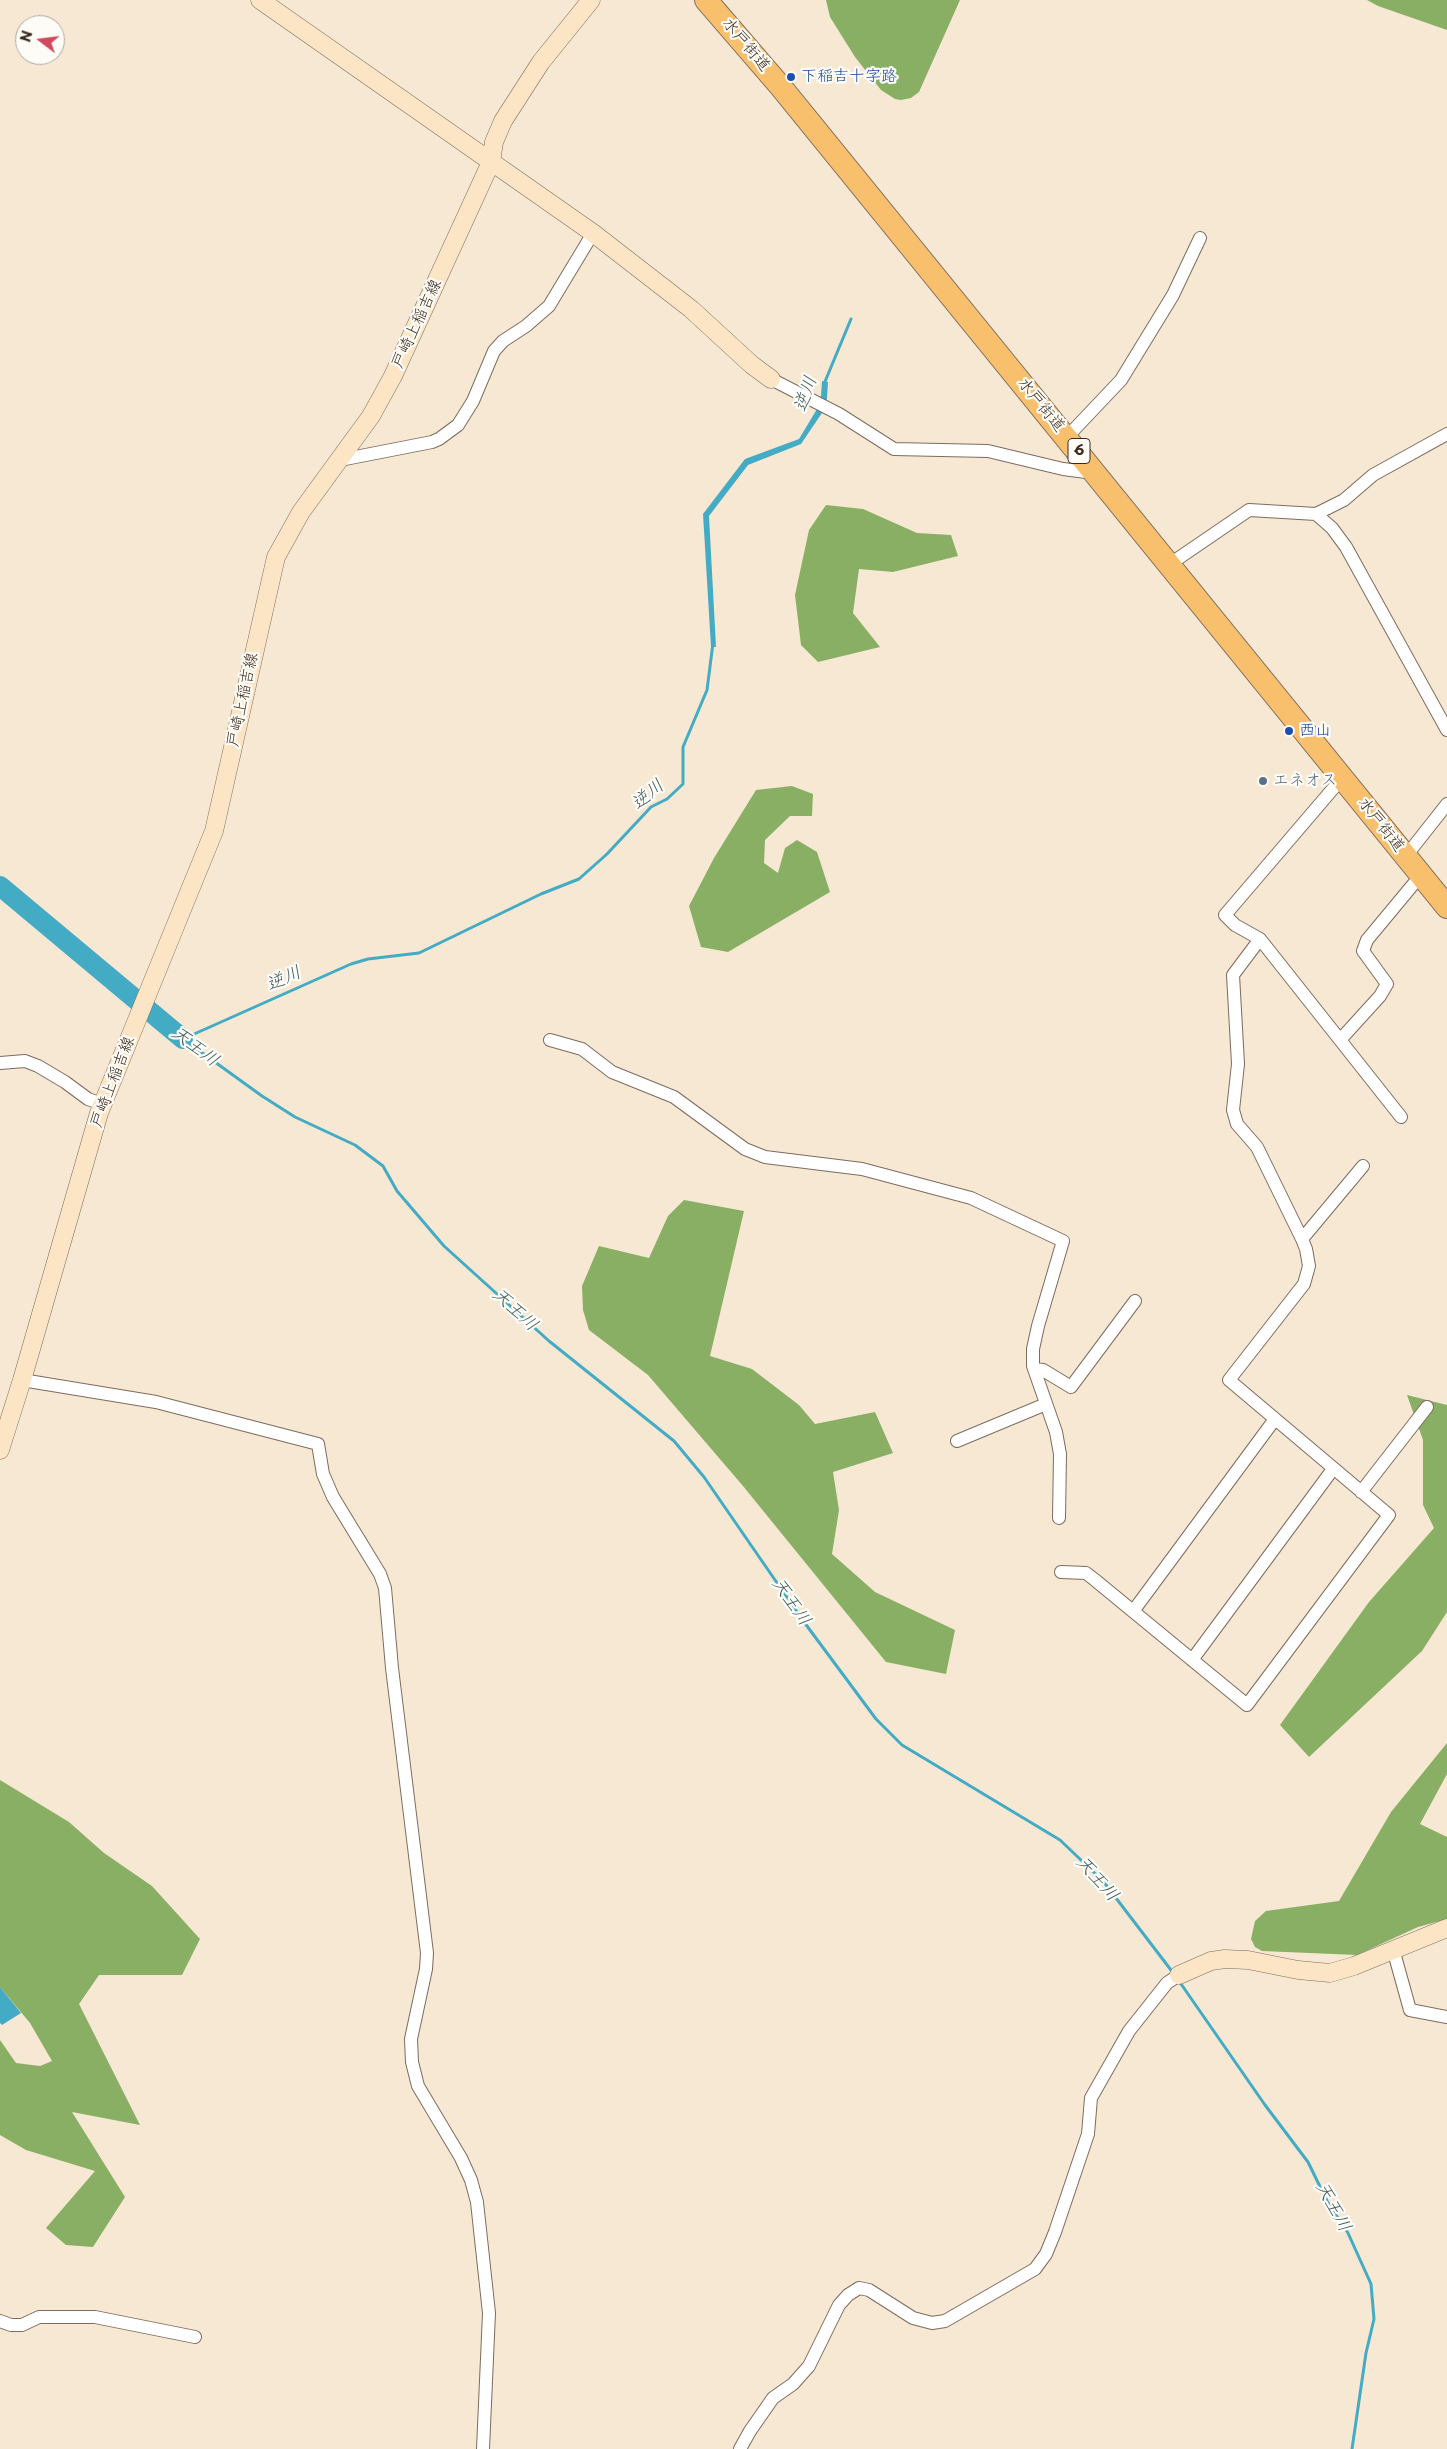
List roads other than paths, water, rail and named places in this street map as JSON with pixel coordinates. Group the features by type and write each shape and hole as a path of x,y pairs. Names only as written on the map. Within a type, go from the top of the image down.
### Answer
{"highway":[{"name":"水戸街道","path":"706,0 781,87 1097,473 1447,907"}],"main road":[{"path":"260,0 593,233 691,309 752,365 771,379"},
{"name":"戸崎上稲吉線","path":"0,1450 102,1104 214,831 276,557 301,512 371,416 393,376 491,162 494,142 503,120 540,62 590,0"},
{"path":"1173,1979 1211,1961 1225,1959 1248,1960 1298,1970 1330,1972 1393,1950 1447,1928"}],"street":[{"path":"340,460 439,440 458,425 473,401 494,352 502,342 526,326 549,306 593,233"},
{"path":"1067,437 1121,380 1173,295 1200,238"},
{"path":"771,379 822,406 894,449 988,451 1063,470 1097,473"},
{"path":"1170,564 1248,510 1316,514 1344,500 1373,475 1447,434"},
{"path":"1316,514 1332,528 1346,547 1447,730"},
{"path":"1343,777 1225,915 1235,924 1260,939 1401,1117"},
{"path":"1406,856 1447,804"},
{"path":"1340,1040 1380,996 1387,984 1363,950 1367,940 1421,875"},
{"path":"1060,1572 1086,1573 1134,1610 1246,1706 1389,1515 1229,1380 1304,1284 1309,1266 1306,1248 1302,1239 1256,1147 1237,1124 1233,1110 1238,1064 1233,975 1260,939"},
{"path":"550,1040 582,1049 612,1072 674,1097 745,1149 765,1157 862,1168 971,1198 1063,1240 1038,1326 1034,1349 1034,1369 1056,1432 1060,1454 1060,1518"},
{"path":"0,1063 25,1061 38,1066 65,1082 88,1099 102,1104"},
{"path":"1302,1239 1363,1166"},
{"path":"1034,1369 1043,1370 1071,1387 1135,1301"},
{"path":"22,1380 156,1402 318,1444 323,1474 330,1491 380,1574 385,1588 392,1668 427,1953 426,1969 412,2039 412,2062 418,2086 461,2158 471,2180 477,2202 489,2313 483,2449"},
{"path":"957,1441 1046,1404"},
{"path":"1361,1492 1427,1408"},
{"path":"1134,1610 1275,1419"},
{"path":"1192,1660 1333,1469"},
{"path":"1393,1950 1410,2010 1447,2017"},
{"path":"740,2449 773,2398 793,2384 809,2366 839,2305 848,2294 859,2288 869,2290 913,2318 932,2323 945,2321 1035,2269 1046,2254 1055,2232 1088,2134 1091,2098 1129,2031 1173,1979"},
{"path":"0,2321 11,2325 22,2325 39,2317 95,2318 190,2338 195,2337"}],"water":[{"path":"822,381 828,382 827,398 822,413 801,444 748,465 709,516 716,647 711,647 703,514 745,459 799,439 817,409 821,396"},
{"path":"0,1987 21,2013 2,2025 0,2023"}],"waterway":[{"name":"逆川","path":"824,384 851,319"},
{"name":"天王川","path":"713,643 707,690 683,747 683,784 667,799 651,807 607,854 579,879 541,894 419,953 368,959 351,964 183,1039 262,1096 295,1117 355,1145 383,1166 397,1191 444,1246 549,1341 674,1441 704,1477 804,1622 876,1719 902,1745 1060,1840 1103,1881 1174,1974"},
{"name":"天王川","path":"0,886 183,1039"},
{"name":"天王川","path":"1179,1981 1265,2105 1308,2162 1327,2201 1348,2233 1371,2284 1374,2319 1366,2353 1352,2449"}],"place":[{"name":"下稲吉十字路","path":"791,77"},
{"name":"西山","path":"1289,731"},
{"name":"エネオス","path":"1263,781"}]}
